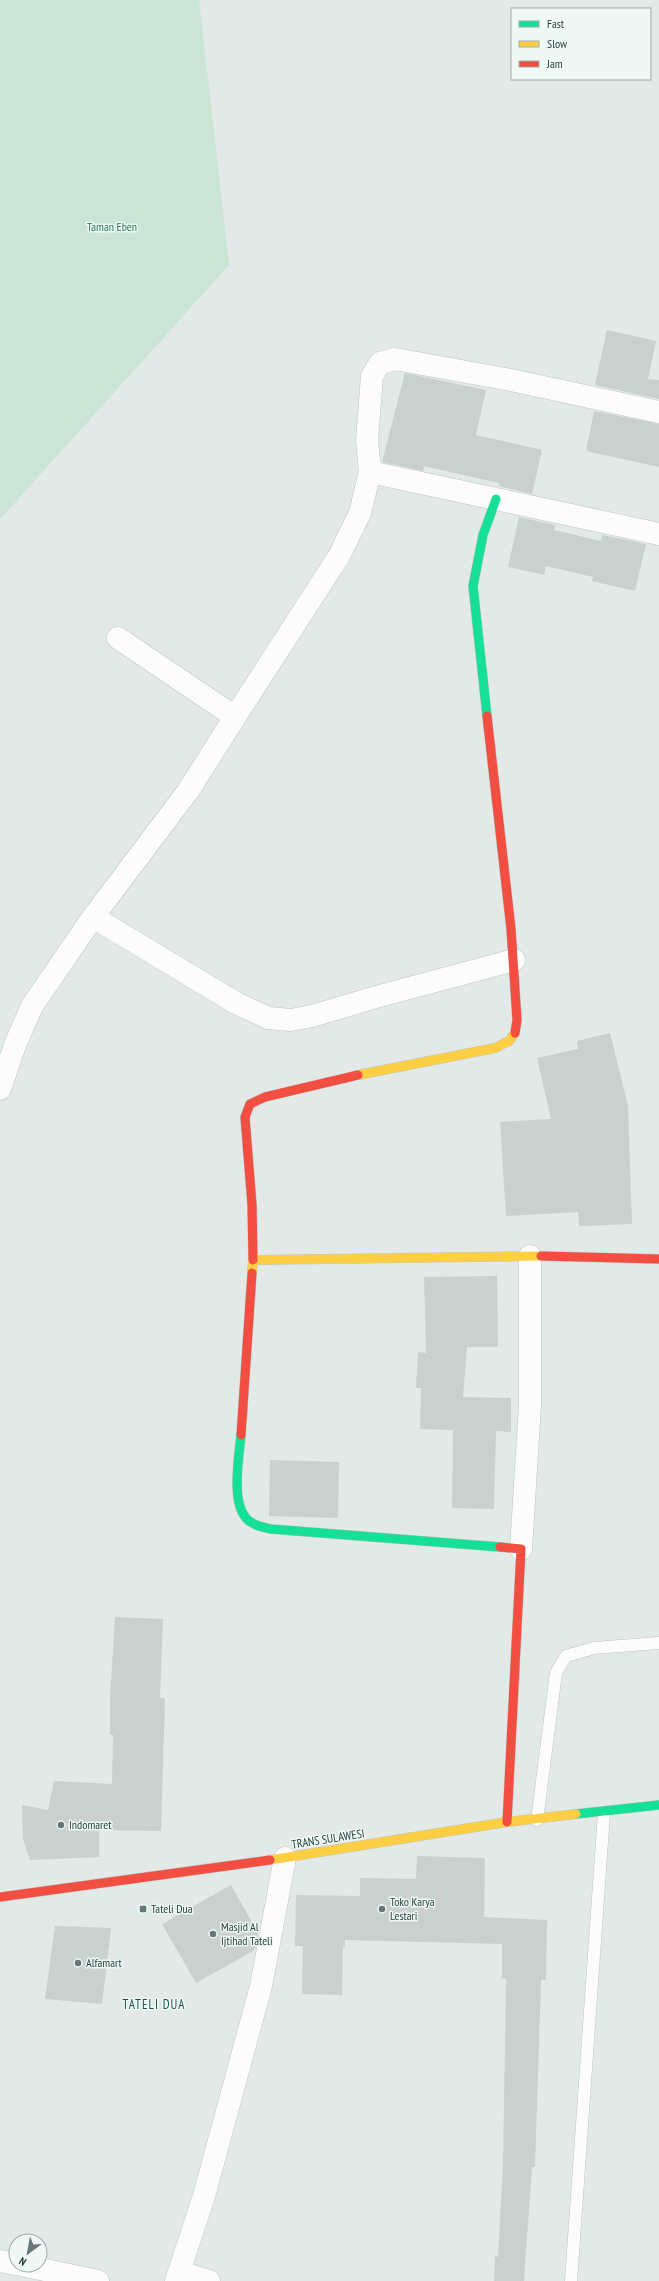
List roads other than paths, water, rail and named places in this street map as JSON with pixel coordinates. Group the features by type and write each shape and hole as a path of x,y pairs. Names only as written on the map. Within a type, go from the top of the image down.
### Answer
{"main road":[{"path":"496,499 483,536 473,586 487,695 514,960 517,1020 516,1034 511,1041 495,1048 392,1067 265,1097 250,1104 245,1117 252,1205 253,1260 237,1490 239,1510 244,1518 260,1527 521,1549 507,1822"},
{"path":"253,1260 530,1256 659,1259"},
{"name":"TRANS SULAWESI","path":"0,1897 286,1858 507,1822 604,1813 659,1805"}],"street":[{"path":"0,1090 15,1044 32,1006 93,917 188,791 339,556 360,513 370,472 368,440 372,376 380,363 395,359 511,380 659,412"},
{"path":"370,472 659,534"},
{"path":"118,638 235,717"},
{"path":"93,917 236,1003 268,1018 291,1020 312,1016 376,997 514,960"},
{"path":"521,1549 530,1405 530,1256"},
{"path":"209,2281 178,2276 204,2196 261,1986 286,1858"},
{"path":"48,2271 98,2281"}],"lane":[{"path":"537,1820 556,1673 566,1656 594,1648 659,1643"},
{"path":"571,2281 604,1813"}],"place":[{"name":"Indomaret","path":"61,1825"},
{"name":"Tateli Dua","path":"143,1909"},
{"name":"Toko Karya Lestari","path":"382,1909"},
{"name":"Masjid Al Ijtihad Tateli","path":"213,1934"},
{"name":"Alfamart","path":"78,1963"}],"district":[{"name":"TATELI DUA","path":"154,2004"}],"park label":[{"name":"Taman Eben","path":"112,227"}]}
